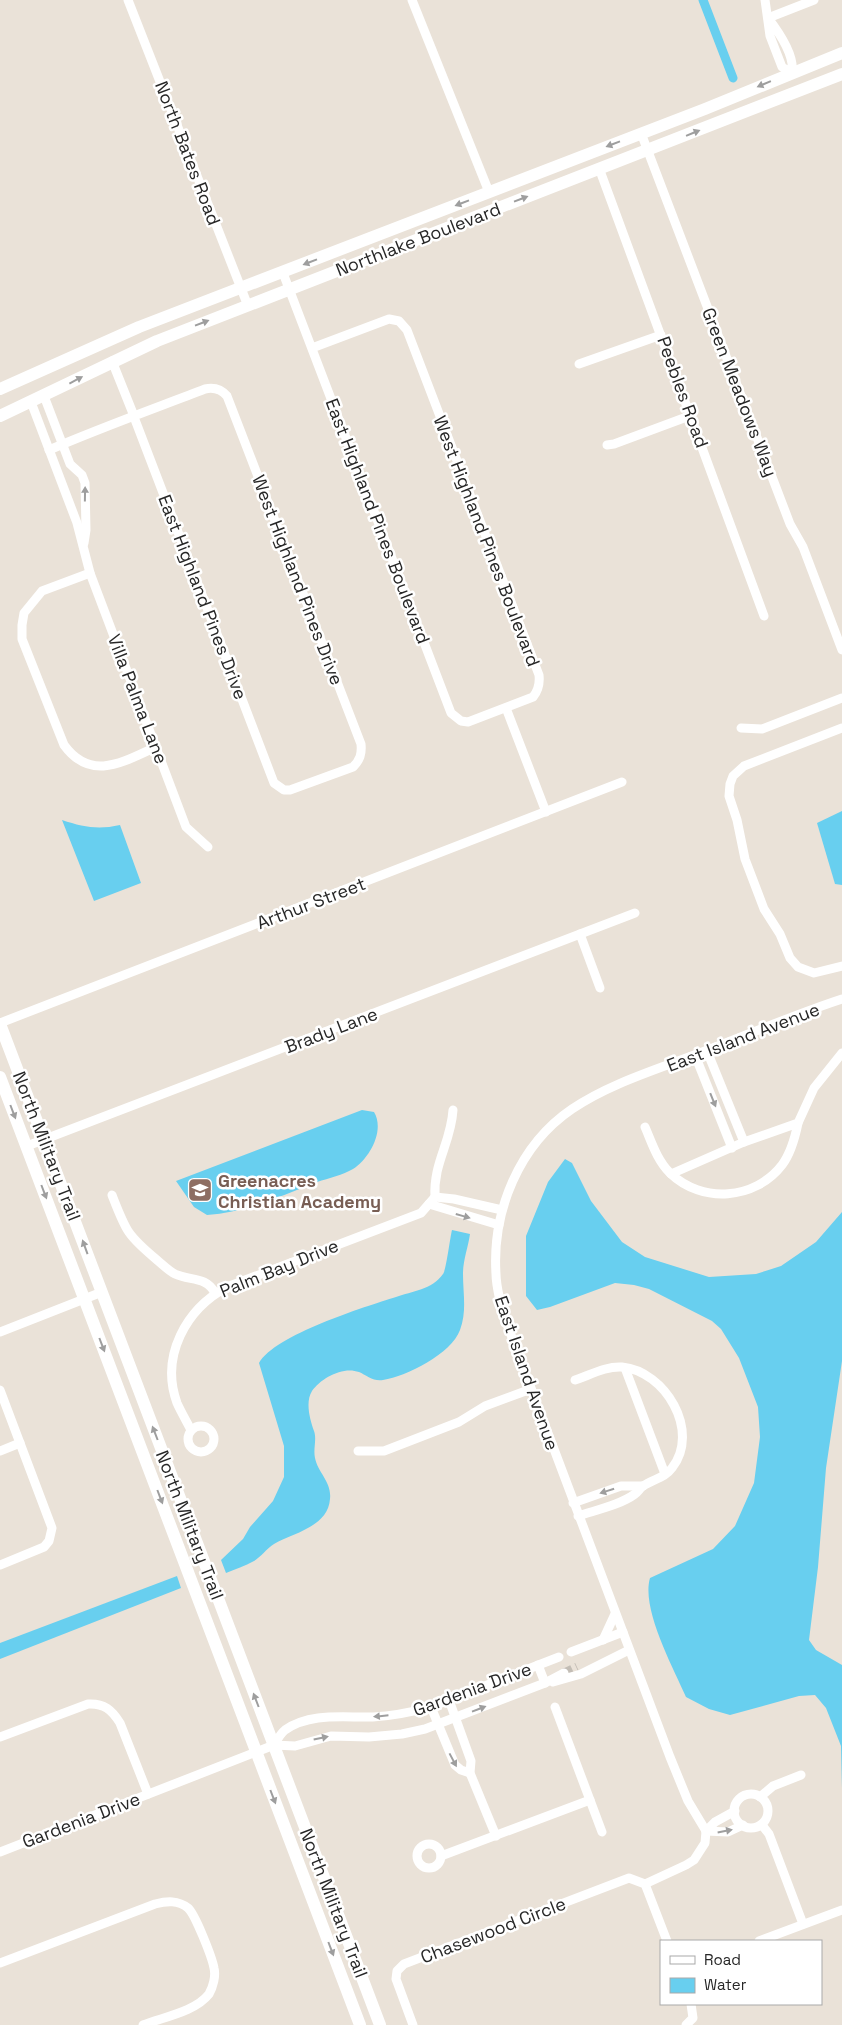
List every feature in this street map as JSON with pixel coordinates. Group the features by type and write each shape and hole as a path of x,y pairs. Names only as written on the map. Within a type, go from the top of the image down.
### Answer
{"main road":[{"name":"Northlake Boulevard","path":"0,388 139,328 241,290 842,53"},
{"path":"786,96 791,85 792,72"},
{"name":"Northlake Boulevard","path":"0,416 112,361 290,289 842,74"},
{"name":"North Military Trail","path":"0,1024 380,2025"},
{"name":"North Military Trail","path":"0,1078 360,2025"}],"street":[{"name":"North Bates Road","path":"128,0 248,306"},
{"path":"412,0 489,192"},
{"path":"765,0 770,36 782,66 792,72"},
{"path":"768,18 814,0"},
{"name":"Green Meadows Way","path":"641,133 790,524 802,547 842,650"},
{"name":"Peebles Road","path":"599,168 692,415 764,616"},
{"name":"East Highland Pines Boulevard","path":"283,273 451,713 461,721 468,722 506,708"},
{"name":"West Highland Pines Boulevard","path":"312,348 389,319 403,325 417,357 540,682 537,692 533,697 506,708"},
{"path":"578,364 661,335"},
{"name":"East Highland Pines Drive","path":"112,361 274,783 279,787 290,790 323,779"},
{"name":"West Highland Pines Drive","path":"134,417 211,388 223,392 227,396 360,744 361,758 358,763 323,779"},
{"name":"Villa Palma Lane","path":"44,396 70,464 82,474 85,483 86,530 84,543"},
{"name":"Villa Palma Lane","path":"31,402 84,543 90,572 186,827 208,847"},
{"path":"607,445 623,441 692,415"},
{"path":"49,450 134,417"},
{"path":"90,572 42,592 32,600 24,613 22,639 64,745 71,755 84,763 96,767 112,765 156,747"},
{"path":"741,728 762,729 842,698"},
{"path":"506,708 546,812"},
{"path":"842,728 744,766 733,776 729,790 745,859 764,909 793,963 806,972 814,974 842,966"},
{"name":"Arthur Street","path":"0,1024 622,782"},
{"name":"Brady Lane","path":"27,1146 635,913"},
{"path":"580,934 600,988"},
{"name":"East Island Avenue","path":"706,1831 688,1801 573,1503 502,1311 496,1274 499,1226 505,1198 522,1163 548,1130 572,1109 612,1088 842,999"},
{"path":"707,1050 744,1142"},
{"path":"645,1126 656,1153 672,1174 688,1186 710,1194 733,1194 755,1187 765,1181 782,1165 793,1144 798,1123 814,1088 842,1053"},
{"path":"695,1055 732,1148"},
{"path":"432,1201 434,1178 449,1135 453,1110"},
{"path":"672,1174 744,1142 798,1123"},
{"path":"112,1195 126,1230 133,1240 173,1273 200,1280 208,1284 215,1293"},
{"path":"432,1201 454,1199 502,1210"},
{"path":"432,1201 499,1226"},
{"name":"Palm Bay Drive","path":"192,1430 177,1404 174,1391 172,1378 174,1352 184,1327 191,1316 215,1293 421,1213 432,1201"},
{"path":"0,1332 102,1292"},
{"path":"575,1380 604,1369 625,1368 643,1374 656,1382 664,1390 676,1409 682,1431 680,1453 673,1468 643,1486 635,1494 578,1516"},
{"path":"625,1368 665,1474"},
{"path":"358,1451 384,1451 459,1422 485,1406 531,1389"},
{"path":"0,1390 52,1528 49,1541 39,1550 0,1565"},
{"path":"0,1451 20,1443"},
{"path":"573,1503 621,1486 643,1486"},
{"path":"603,1640 616,1614"},
{"path":"571,1652 622,1632"},
{"name":"Gardenia Drive","path":"545,1683 560,1681 580,1674 605,1660 629,1650"},
{"name":"Gardenia Drive","path":"274,1745 284,1730 306,1722 331,1716 373,1717 411,1712 431,1707 559,1657"},
{"name":"Gardenia Drive","path":"577,1667 605,1660"},
{"path":"538,1665 545,1683"},
{"name":"Gardenia Drive","path":"0,1852 274,1745 295,1746 331,1736 369,1737 402,1734 455,1718 545,1683 564,1673"},
{"path":"450,1700 471,1761 470,1772 496,1836"},
{"path":"0,1737 88,1704 103,1705 114,1714 120,1723 148,1794"},
{"path":"431,1707 455,1765 470,1772"},
{"path":"555,1707 602,1832"},
{"path":"760,1797 773,1786 802,1775"},
{"path":"748,1794 760,1797 767,1808 766,1821 762,1826 751,1829 743,1825 736,1818 735,1805 742,1796 748,1794"},
{"path":"441,1856 590,1800"},
{"path":"667,1940 645,1884 686,1866 694,1860 705,1843 706,1831 715,1822 735,1811"},
{"path":"706,1831 728,1832 743,1825"},
{"path":"762,1826 772,1842 803,1924"},
{"name":"Chasewood Circle","path":"413,2025 396,1979 397,1971 404,1964 628,1878 645,1884"},
{"path":"0,1963 163,1902 175,1902 190,1910 214,1968 215,1976 209,1993 193,2006 143,2025"},
{"path":"762,1940 842,1910"},
{"path":"686,2025 693,2018 691,2005"}],"water":[{"path":"842,811 842,885 835,884 817,823"},
{"path":"62,820 91,827 120,825 141,883 94,901"},
{"path":"362,1110 374,1112 377,1119 377,1135 365,1158 353,1169 345,1173 236,1211 207,1215 194,1207 176,1181"},
{"path":"565,1159 572,1163 591,1201 622,1242 645,1257 709,1277 756,1274 781,1266 816,1242 842,1212 842,1361 826,1468 818,1567 809,1640 816,1650 842,1665 842,1788 841,1746 826,1708 815,1695 799,1696 730,1715 709,1709 686,1697 667,1654 650,1605 648,1591 650,1578 713,1549 735,1526 754,1483 760,1437 758,1407 739,1358 721,1329 712,1321 649,1289 615,1283 537,1310 526,1296 526,1236 548,1182"},
{"path":"452,1230 470,1234 463,1269 464,1302 462,1323 455,1339 438,1355 416,1369 393,1378 376,1380 359,1372 346,1371 333,1374 316,1386 310,1395 309,1411 315,1434 315,1458 330,1493 328,1509 316,1523 274,1544 254,1561 226,1573 221,1560 243,1539 250,1527 273,1501 284,1477 284,1446 259,1363 268,1353 301,1332 343,1315 433,1284 444,1272"},
{"path":"177,1576 181,1588 0,1659 0,1643"}],"waterway":[{"path":"703,0 733,78"}],"tunnel":[{"path":"564,1673 577,1667"}],"place":[{"name":"Greenacres Christian Academy","path":"200,1190"}]}
